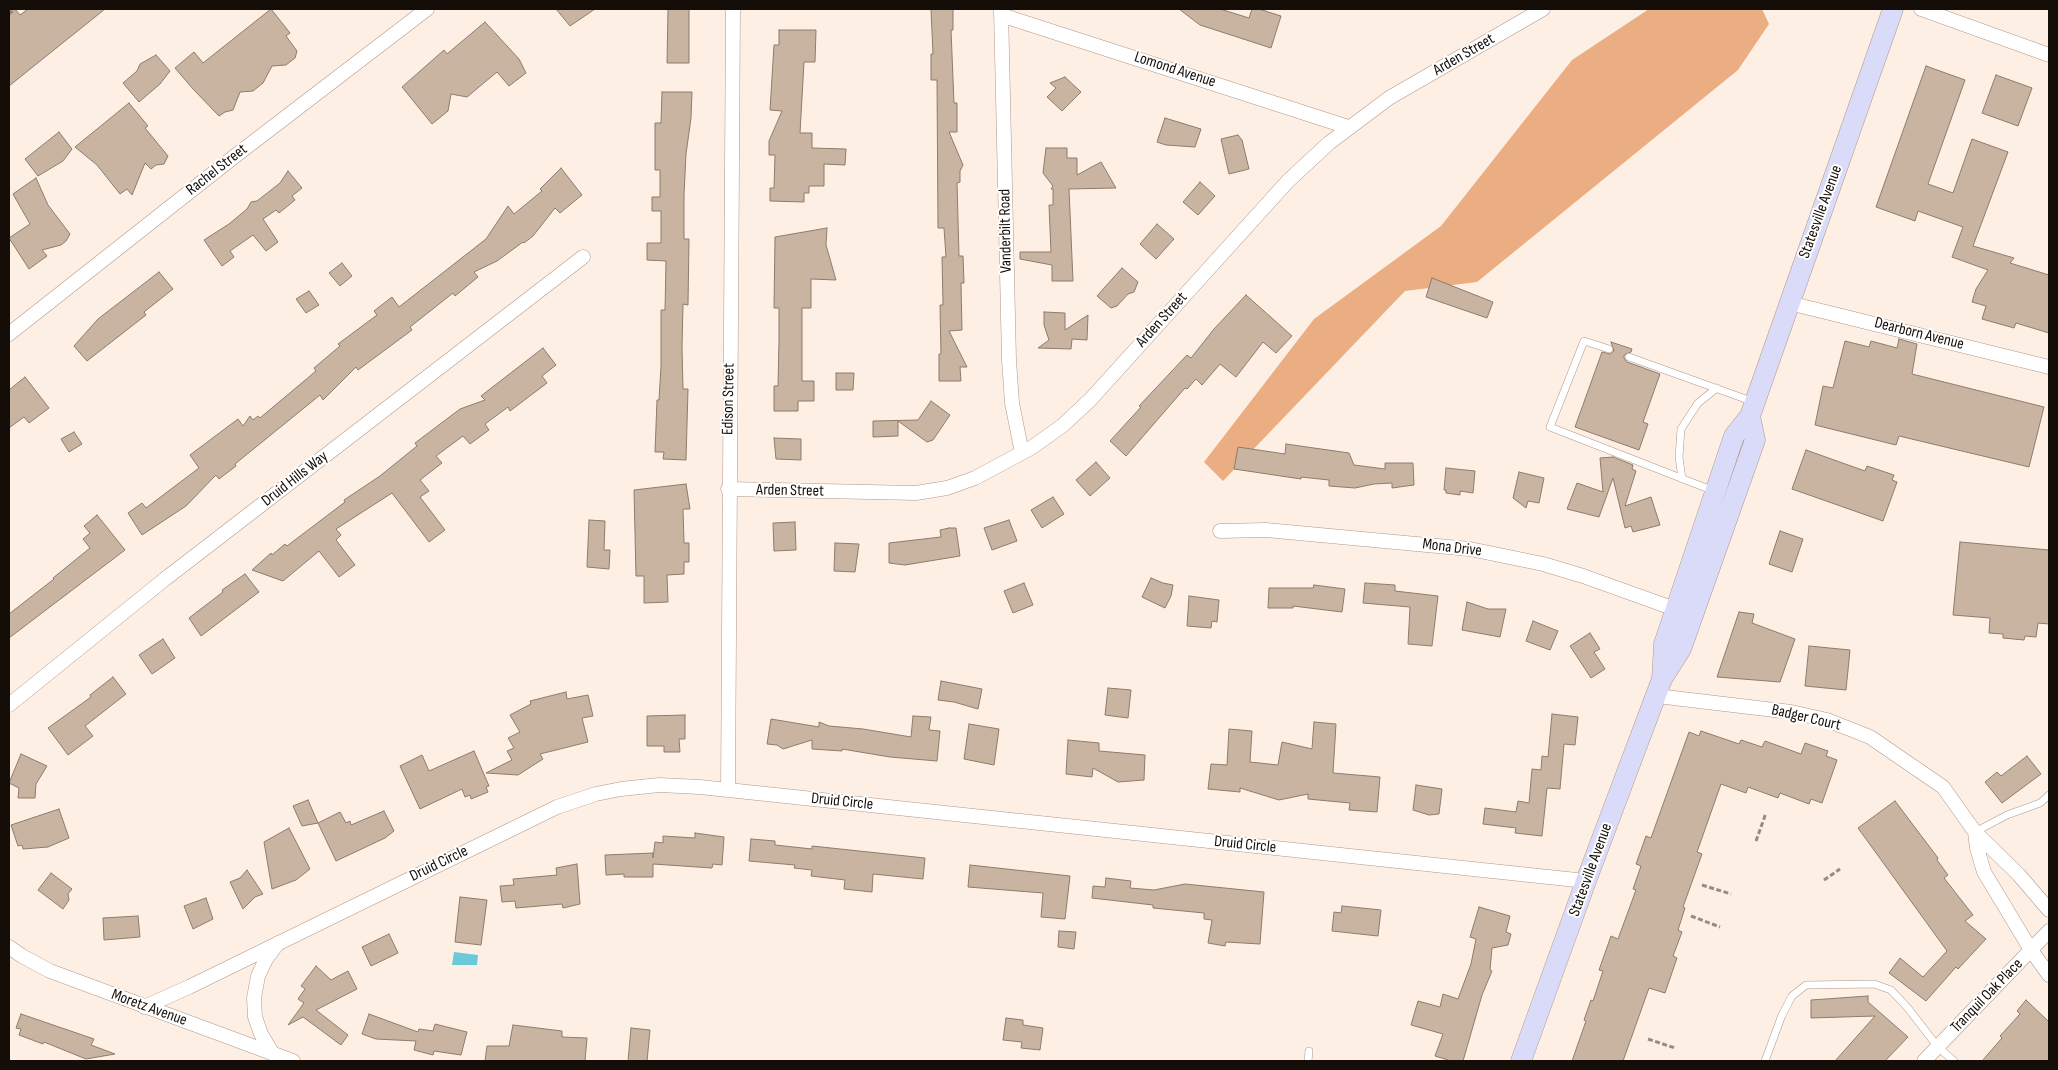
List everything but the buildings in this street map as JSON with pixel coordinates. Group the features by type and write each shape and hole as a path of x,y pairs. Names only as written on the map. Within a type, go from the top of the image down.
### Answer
{"main road":[{"name":"Statesville Avenue","path":"1660,688 1664,644 1715,491 1734,436 1752,409 1893,9"},
{"name":"Statesville Avenue","path":"1521,1061 1586,881 1660,688 1681,650 1755,440 1752,409"}],"street":[{"name":"Rachel Street","path":"9,334 235,156 427,9"},
{"name":"Edison Street","path":"728,790 728,489 733,9"},
{"name":"Arden Street","path":"728,489 916,493 946,488 975,478 1022,453 1062,426 1090,400 1288,181 1348,127 1389,98 1543,9"},
{"path":"1921,9 2049,55"},
{"name":"Lomond Avenue","path":"1001,12 1348,127"},
{"name":"Vanderbilt Road","path":"1001,12 1009,360 1012,403 1022,453"},
{"name":"Druid Hills Way","path":"9,705 162,582 582,256"},
{"name":"Dearborn Avenue","path":"1789,303 2049,367"},
{"name":"Mona Drive","path":"1220,531 1266,530 1470,549 1543,564 1583,576 1675,609"},
{"name":"Badger Court","path":"1660,688 1827,720 1870,737 1943,787 1975,832 2019,875 2049,910"},
{"name":"Druid Circle","path":"144,1007 556,807 596,794 659,785 728,790 1586,881"},
{"name":"Badger Court","path":"1975,832 1977,848 1984,872 2031,950 2049,975"},
{"name":"Tranquil Oak Place","path":"1924,1061 2049,931"},
{"path":"273,1054 261,1034 255,1017 254,998 258,976 266,959 280,941"},
{"name":"Moretz Avenue","path":"9,947 50,971 292,1061"}],"lane":[{"path":"1609,350 1584,341 1550,427 1715,491"},
{"path":"1629,357 1717,388 1752,409"},
{"path":"1682,479 1679,457 1680,429 1698,403 1717,388"},
{"path":"1975,832 2007,815 2040,803 2049,795"},
{"path":"1765,1061 1782,1015 1792,996 1806,985 1874,984 1891,990 1907,1006 1938,1047 1954,1061"},
{"path":"1308,1051 1308,1061"}],"path":[{"path":"9,14 15,9"},
{"path":"1756,840 1766,813"},
{"path":"1824,880 1840,869"},
{"path":"1702,885 1732,894"},
{"path":"1691,916 1720,927"},
{"path":"1648,1039 1675,1048"}],"shaded area":[{"path":"1649,9 1762,9 1769,24 1738,70 1477,282 1405,291 1223,481 1204,462 1314,319 1441,226 1572,60"}],"water":[{"path":"454,952 478,955 477,965 452,965"}]}
